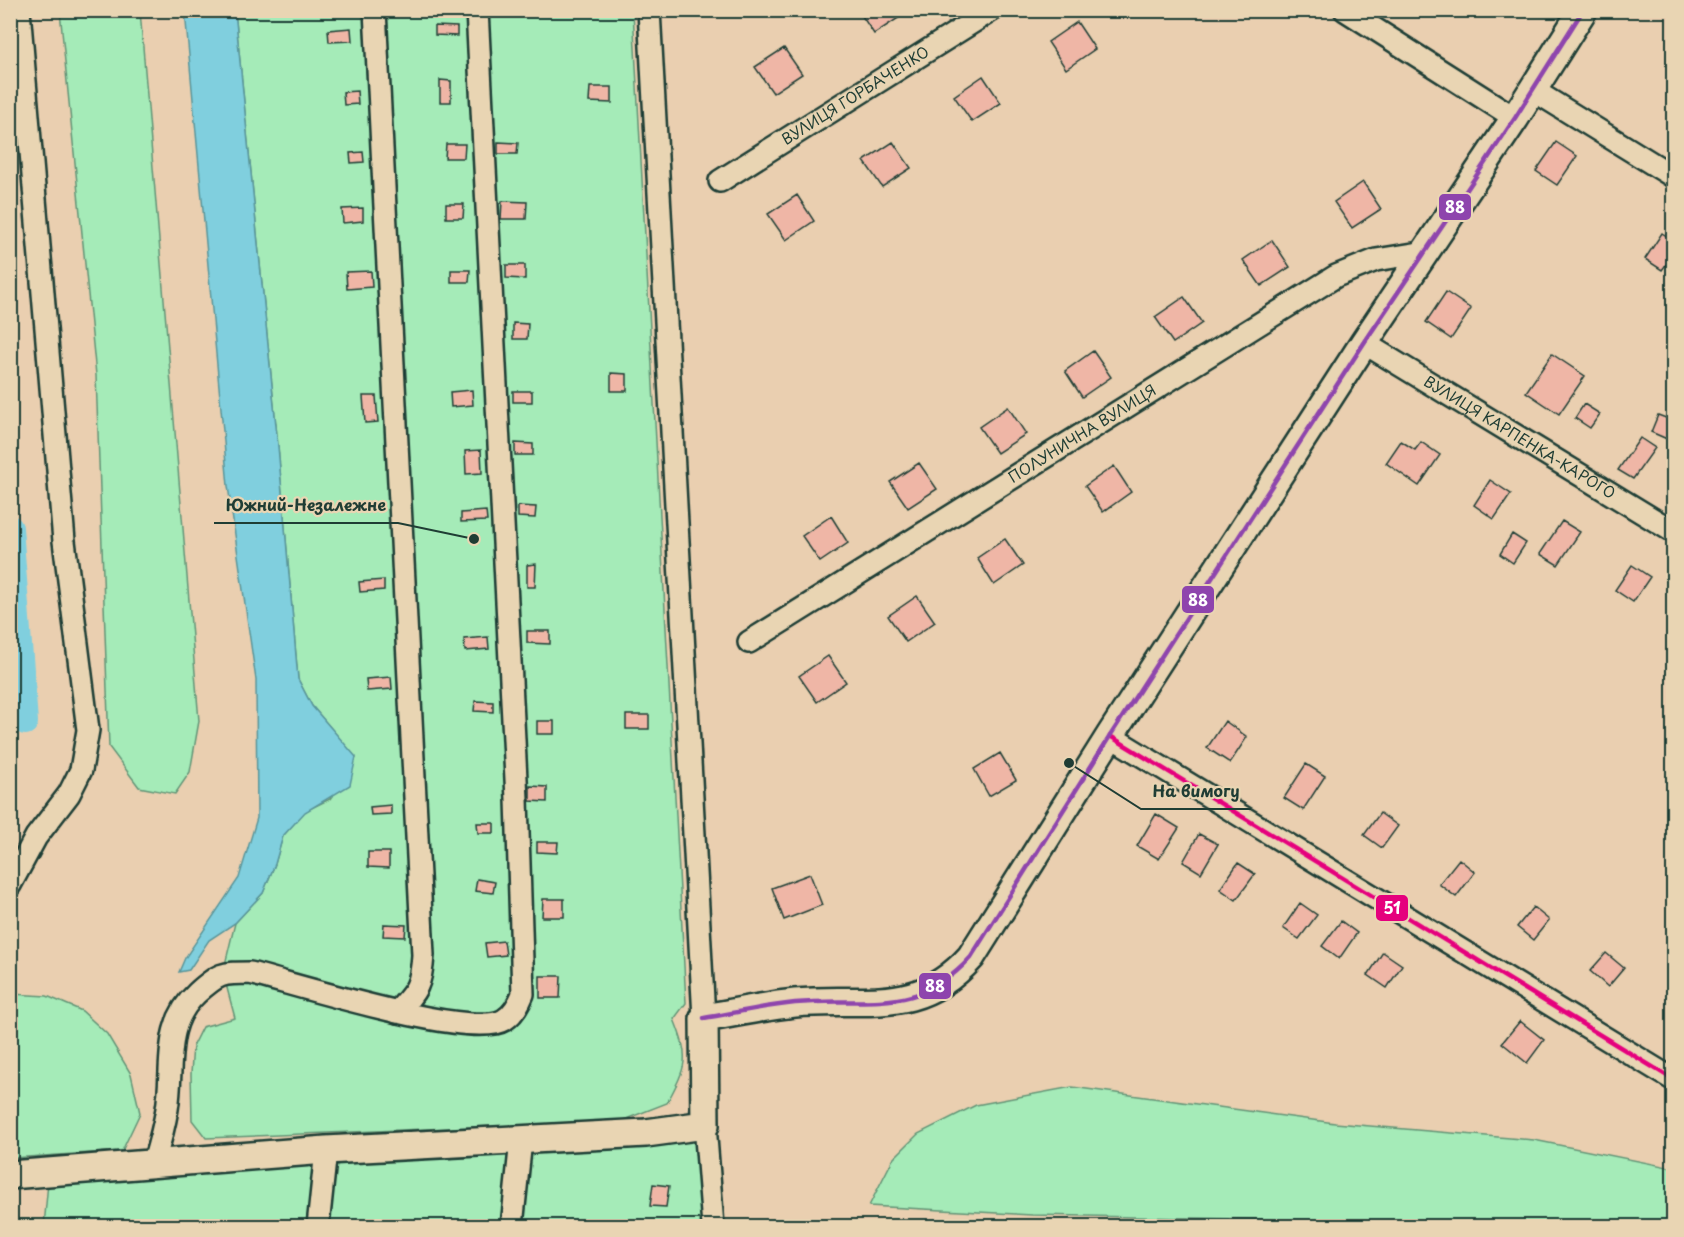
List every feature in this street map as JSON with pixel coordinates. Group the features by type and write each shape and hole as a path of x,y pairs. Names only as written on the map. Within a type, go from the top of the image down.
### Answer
{"street":[{"path":"10,885 36,837 69,794 81,770 88,730 64,542 19,10"},
{"path":"375,10 423,955 422,976 416,990 397,1012"},
{"path":"154,1162 168,1108 171,1054 176,1022 187,1002 224,973 250,973 397,1012 459,1023 488,1024 504,1021 519,1004 522,994 517,799 477,10"},
{"path":"649,10 704,1018 705,1125 713,1227"},
{"name":"ВУЛИЦЯ ГОРБАЧЕНКО","path":"720,181 992,10"},
{"path":"1345,10 1515,118"},
{"path":"704,1018 797,1002 893,1000 917,995 945,982 971,957 1110,736 1364,343 1515,118 1583,10"},
{"path":"1533,90 1674,177"},
{"name":"ПОЛУНИЧНА ВУЛИЦЯ","path":"749,642 1336,276 1376,260 1426,252"},
{"name":"ВУЛИЦЯ КАРПЕНКА-КАРОГО","path":"1364,343 1674,532"},
{"path":"1110,736 1674,1080"},
{"path":"10,858 10,870"},
{"path":"10,1175 326,1150 646,1132 705,1125"},
{"path":"512,1227 521,1140"},
{"path":"318,1227 326,1150"}],"green space":[{"path":"60,11 140,11 199,721 190,772 175,794 139,787 109,747 96,375"},
{"path":"235,11 633,11 686,1003 674,1019 682,1044 684,1062 679,1079 667,1103 621,1121 206,1138 192,1120 193,1045 202,1027 235,1018 223,973 235,923 263,893 283,836 305,811 330,799 356,758 312,706 298,679 278,446"},
{"path":"11,994 47,996 82,1011 107,1034 131,1074 140,1113 122,1151 11,1158"},
{"path":"1072,1087 1335,1123 1534,1140 1673,1168 1673,1226 1455,1226 1390,1222 1032,1215 869,1206 893,1159 918,1134 976,1105"},
{"path":"696,1100 713,1226 44,1226 49,1172 681,1119 689,1112"}],"water":[{"path":"185,11 235,11 278,446 298,679 312,706 356,757 350,785 305,812 283,836 263,893 235,923 209,940 189,970 179,972 185,958 239,878 257,818 256,680 228,486"}],"building":[{"path":"858,10 900,10 903,15 874,34"},
{"path":"1077,22 1095,49 1066,69 1048,42"},
{"path":"435,26 457,27 457,36 435,35"},
{"path":"351,28 352,41 329,42 328,30"},
{"path":"784,48 802,74 773,93 755,67"},
{"path":"983,76 1001,103 972,122 954,96"},
{"path":"440,80 451,81 451,102 440,102"},
{"path":"590,87 612,87 612,103 589,102"},
{"path":"357,91 358,104 344,105 343,92"},
{"path":"498,142 518,143 517,154 498,154"},
{"path":"893,142 911,168 882,187 864,161"},
{"path":"1556,142 1577,156 1557,185 1536,171"},
{"path":"446,144 465,144 464,158 445,158"},
{"path":"363,152 364,162 351,163 350,153"},
{"path":"1363,182 1381,209 1352,228 1334,202"},
{"path":"797,195 814,221 786,240 768,214"},
{"path":"502,201 527,202 526,219 501,219"},
{"path":"446,204 464,204 463,218 446,218"},
{"path":"363,208 363,221 343,223 342,209"},
{"path":"1662,233 1674,241 1674,254 1662,270 1645,259"},
{"path":"1272,240 1290,267 1261,286 1243,260"},
{"path":"506,265 525,265 525,279 506,278"},
{"path":"451,270 470,270 469,282 451,282"},
{"path":"371,271 372,287 347,289 346,272"},
{"path":"1446,292 1471,309 1451,339 1426,322"},
{"path":"1184,297 1202,323 1173,343 1155,317"},
{"path":"513,323 528,324 527,339 513,339"},
{"path":"1093,351 1111,377 1082,397 1065,371"},
{"path":"1552,354 1585,376 1559,414 1526,392"},
{"path":"611,373 627,374 627,391 611,391"},
{"path":"472,390 473,405 451,407 450,392"},
{"path":"513,391 532,391 532,402 513,402"},
{"path":"363,396 376,396 378,422 365,423"},
{"path":"1584,404 1600,414 1590,428 1575,418"},
{"path":"1008,407 1026,434 997,453 979,427"},
{"path":"1658,415 1674,421 1674,442 1651,432"},
{"path":"1640,438 1655,448 1633,479 1618,470"},
{"path":"1401,441 1415,450 1421,442 1440,455 1419,486 1386,463"},
{"path":"515,443 533,444 533,455 515,455"},
{"path":"481,450 482,473 466,474 465,451"},
{"path":"919,463 937,489 908,508 890,482"},
{"path":"1114,466 1131,492 1103,512 1085,486"},
{"path":"1490,480 1511,494 1494,519 1474,505"},
{"path":"518,506 536,507 535,518 518,517"},
{"path":"486,511 487,521 461,522 461,513"},
{"path":"831,516 848,543 820,562 802,536"},
{"path":"1562,521 1580,532 1558,565 1540,554"},
{"path":"1512,534 1526,543 1513,563 1500,554"},
{"path":"1005,539 1023,565 994,585 977,558"},
{"path":"536,564 535,587 527,587 527,565"},
{"path":"1632,565 1650,577 1633,602 1615,590"},
{"path":"384,580 384,590 360,592 359,582"},
{"path":"917,596 935,622 906,642 888,616"},
{"path":"527,631 550,631 550,644 527,643"},
{"path":"488,637 489,649 465,651 464,639"},
{"path":"828,656 846,682 817,702 799,676"},
{"path":"391,677 392,689 367,691 366,679"},
{"path":"475,701 493,702 493,712 474,711"},
{"path":"626,715 649,715 649,729 626,729"},
{"path":"537,721 554,721 554,734 537,734"},
{"path":"1225,721 1247,737 1230,763 1207,748"},
{"path":"1000,753 1016,780 989,796 974,769"},
{"path":"1306,764 1325,776 1303,810 1284,798"},
{"path":"530,786 547,787 547,802 530,801"},
{"path":"391,805 391,814 371,815 370,807"},
{"path":"1380,813 1398,826 1382,848 1364,835"},
{"path":"1156,814 1179,828 1159,859 1137,846"},
{"path":"477,823 494,823 494,833 478,833"},
{"path":"1199,834 1218,844 1201,873 1183,862"},
{"path":"537,842 558,842 557,853 537,852"},
{"path":"368,852 389,852 389,868 368,867"},
{"path":"1459,859 1475,872 1456,897 1439,884"},
{"path":"1238,863 1255,874 1236,900 1220,889"},
{"path":"810,874 822,905 784,920 772,888"},
{"path":"477,879 495,882 493,893 475,891"},
{"path":"543,899 564,899 564,917 542,917"},
{"path":"1300,903 1317,915 1299,939 1283,928"},
{"path":"1533,907 1549,920 1533,940 1517,927"},
{"path":"1341,921 1357,933 1339,959 1322,946"},
{"path":"384,924 406,925 405,937 383,936"},
{"path":"504,941 506,955 487,957 485,943"},
{"path":"1383,952 1402,965 1387,988 1368,975"},
{"path":"1606,953 1624,968 1608,987 1590,971"},
{"path":"540,976 561,976 560,998 540,998"},
{"path":"1520,1021 1544,1040 1527,1063 1502,1043"},
{"path":"653,1184 669,1186 666,1207 650,1206"},
{"path":"289,1220 307,1221 307,1226 288,1226"}],"waterway":[{"path":"10,528 25,722"}],"transit line":[{"name":"88","path":"704,1018 795,1003 889,1000 910,997 930,989 951,976 971,957 1110,736 1364,343 1515,118 1583,10"},
{"name":"51","path":"1110,736 1674,1080"}],"place":[{"name":"Южний-Незалежне","path":"474,539"},
{"name":"На вимогу","path":"1069,763"}]}
